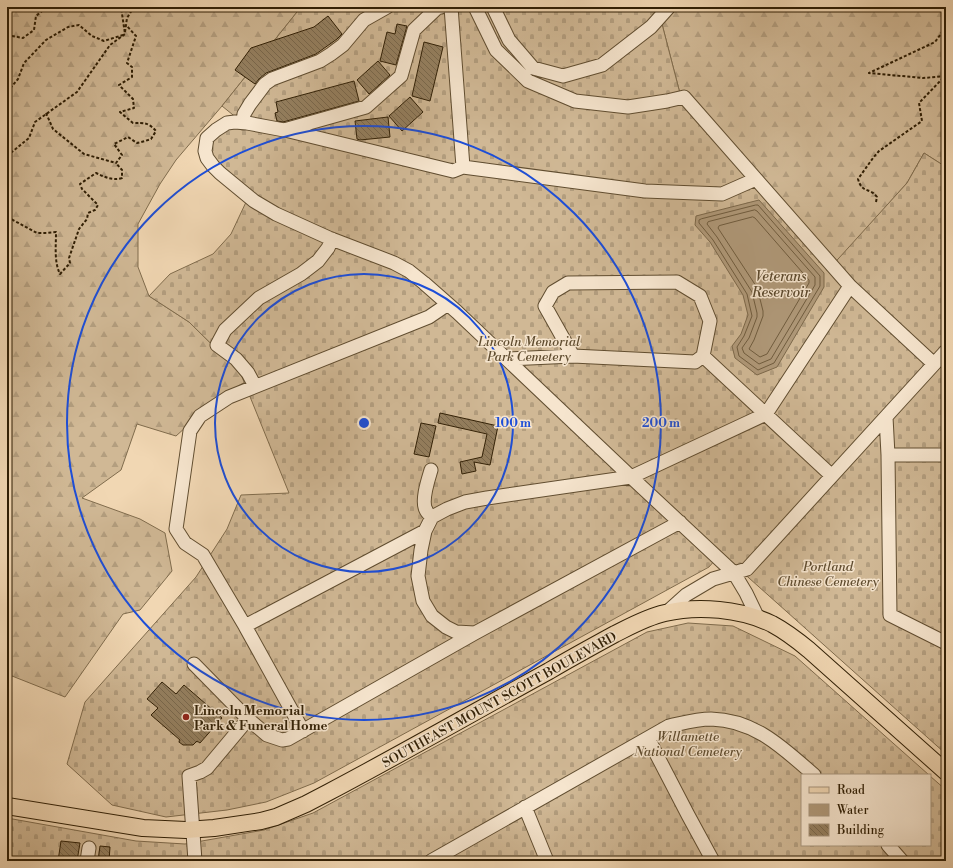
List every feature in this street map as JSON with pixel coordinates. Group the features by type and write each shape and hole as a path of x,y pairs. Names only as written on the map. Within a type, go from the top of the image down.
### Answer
{"main road":[{"name":"SOUTHEAST MOUNT SCOTT BOULEVARD","path":"7,806 143,828 173,830 193,830 261,821 306,804 354,779 590,648 652,616 666,612 686,610 729,611 758,618 794,637 946,772"}],"street":[{"path":"243,123 244,114 265,84 272,79 320,61 343,45 364,20 387,7"},
{"path":"284,130 366,107 401,76 414,30 437,8 441,7"},
{"path":"451,7 463,168"},
{"path":"475,7 496,50 528,81 576,101 628,107 684,97 850,286 934,364"},
{"path":"493,7 509,40 533,68 563,76 602,65 651,27 668,7"},
{"path":"756,179 722,194 645,192 463,168 453,171 284,130 235,122 227,124 216,130 207,138 205,151 207,158 220,173 254,201 276,214 332,239 394,263 409,271 448,304 734,573 758,618"},
{"path":"255,386 248,373 236,359 217,344 226,330 259,298 301,274 318,261 328,248 332,239"},
{"path":"507,359 573,356 695,362 703,356 710,321 700,296 677,282 568,283 553,292 545,306 573,356"},
{"path":"475,633 456,632 446,627 432,616 423,601 418,576 425,531 432,517 465,502 631,477 766,414 850,286"},
{"path":"303,731 245,626 203,555 185,543 176,529 190,431 200,416 229,397 428,317 448,304"},
{"path":"666,612 686,595 713,579 748,569 946,351"},
{"path":"703,356 832,476"},
{"path":"886,417 888,455 890,615 946,644"},
{"path":"888,455 946,455"},
{"path":"430,470 424,502 426,510 432,517"},
{"path":"194,664 248,719 267,735 282,740 288,739 475,633 680,522"},
{"path":"245,626 425,531"},
{"path":"195,861 189,776 207,768 248,719"},
{"path":"431,861 669,726 691,721 710,719 729,721 744,725 764,734 784,748 813,774"},
{"path":"648,738 713,861"},
{"path":"525,808 547,861"},
{"path":"889,846 902,861"}],"path":[{"path":"7,35 23,38 34,30 36,16 47,7"},
{"path":"121,7 125,34"},
{"path":"7,156 29,138 36,122 46,113 77,92 110,45 125,34 127,18 134,7"},
{"path":"7,92 18,79 24,63 46,40 68,27 79,25 92,36 104,41 125,34"},
{"path":"116,163 122,155 114,144 128,137 136,143 145,141 151,139 156,131 146,123 133,123 120,112 134,108 133,99 119,85 132,77 132,67 126,62 136,36 126,25"},
{"path":"945,76 923,78 869,73 935,42 946,27"},
{"path":"876,202 877,196 860,185 858,179 879,151 922,121 919,103 945,76"},
{"path":"7,218 37,233 45,234 56,232 55,251 57,268 60,274 70,263 69,258 79,229 87,219 88,214 95,210 98,205 82,189 80,184 96,173 110,179 116,180 122,178 122,170 116,163 84,154 53,129 46,113"}],"green space":[{"path":"7,7 301,7 222,106 176,160 160,184 138,224 138,267 149,296 189,322 240,372 245,382 218,398 176,436 137,424 121,470 82,498 140,519 165,533 172,571 140,610 123,614 65,697 7,674"},
{"name":"Lincoln Memorial Park Cemetery","path":"301,7 678,7 662,24 683,105 829,269 907,183 924,153 946,167 946,754 721,553 709,567 314,783 266,802 227,810 166,817 112,805 67,764 85,702 196,577 227,529 241,495 289,493 240,372 189,322 149,296 170,274 213,254 231,234 247,200 208,167 205,139 243,123 222,106"},
{"path":"678,7 946,7 946,167 924,153 907,183 829,270 683,105 662,24"},
{"name":"Willamette National Cemetery","path":"688,623 733,626 795,656 928,774 801,774 801,846 931,846 931,777 946,790 946,861 7,861 7,818 136,841 185,844 264,830 313,813 647,632"}],"water":[{"name":"Veterans Reservoir","path":"759,200 824,273 824,287 777,367 757,375 735,358 732,346 741,334 748,315 743,295 710,242 695,225 696,216"}],"building":[{"path":"328,16 342,34 316,54 266,73 255,84 235,70 251,48 314,27"},
{"path":"397,24 407,26 396,65 380,61 387,32 395,34"},
{"path":"424,42 443,47 430,101 412,96"},
{"path":"378,61 390,75 369,94 357,80"},
{"path":"354,81 359,101 283,122 277,121 275,113 278,112 276,102"},
{"path":"410,97 423,112 402,131 389,116"},
{"path":"388,117 390,137 357,139 355,121"},
{"path":"440,413 498,426 490,465 474,462 476,471 462,474 460,462 482,457 487,434 438,423"},
{"path":"421,423 436,426 429,457 414,454"},
{"name":"Lincoln Memorial Park & Funeral Home","path":"162,682 176,694 184,685 222,718 200,743 197,741 193,745 183,745 179,742 180,740 151,715 158,708 147,699"},
{"path":"61,841 80,843 77,861 58,861"},
{"path":"100,846 110,847 109,861 98,861"}],"place":[{"name":"Lincoln Memorial Park & Funeral Home","path":"186,717"}],"park label":[{"name":"Portland Chinese Cemetery","path":"828,574"}]}
